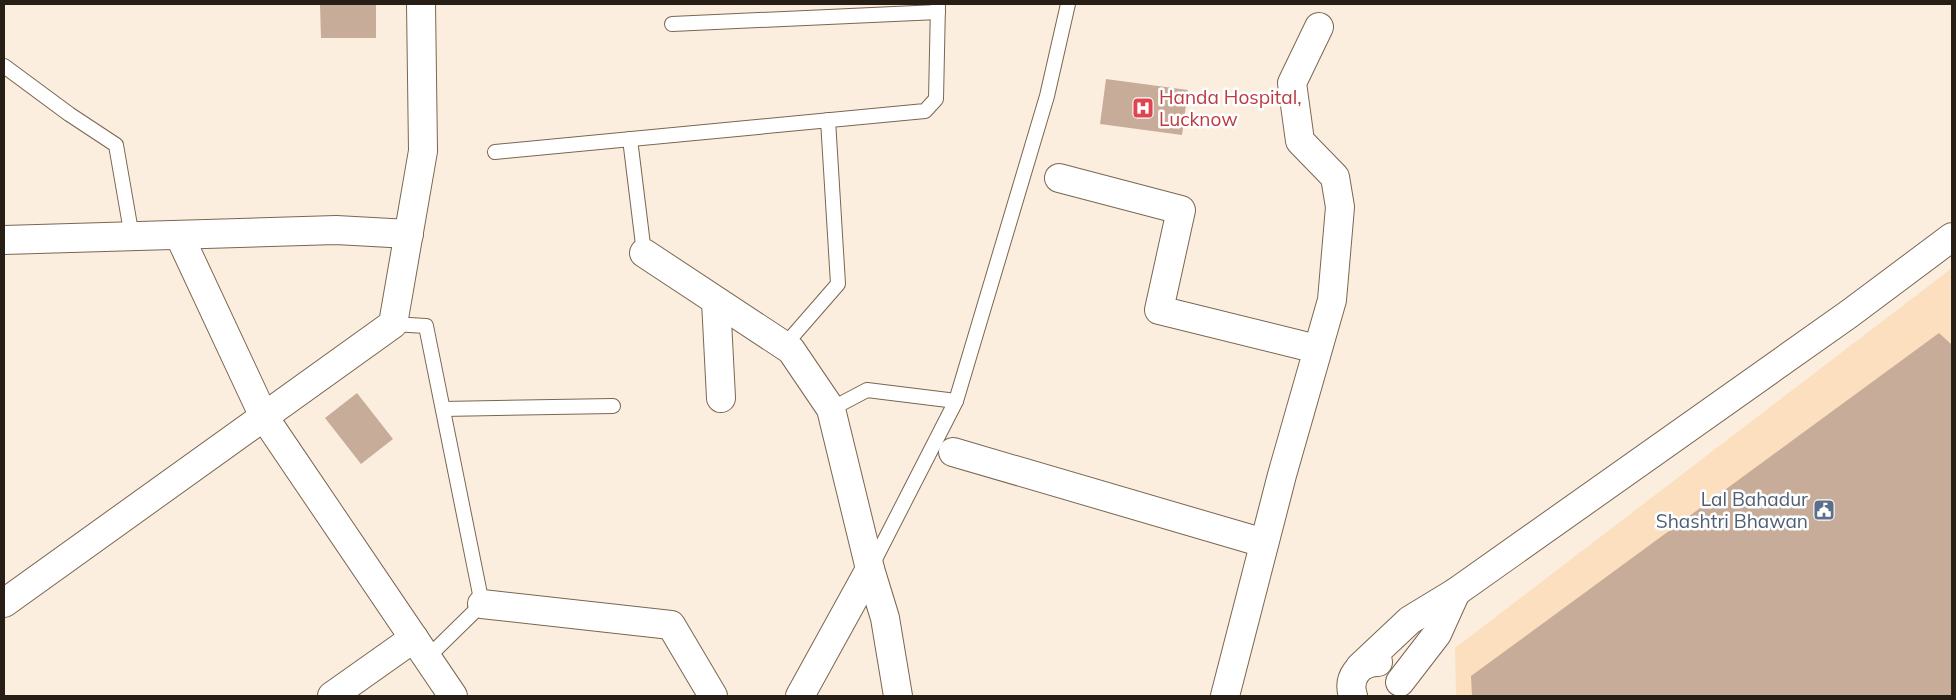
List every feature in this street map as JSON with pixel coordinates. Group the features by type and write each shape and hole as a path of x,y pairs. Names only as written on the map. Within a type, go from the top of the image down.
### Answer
{"street":[{"path":"4,603 393,324 423,150 422,4"},
{"path":"1225,696 1282,475 1332,300 1340,207 1335,177 1300,141 1292,83 1318,27"},
{"path":"1059,178 1181,210 1159,310 1317,349"},
{"path":"10,244 132,237 336,230 409,234"},
{"path":"179,235 264,416 453,696"},
{"path":"1352,695 1352,679 1360,667 1410,620 1456,592 1841,320 1952,237"},
{"path":"644,253 791,350 831,408 870,568 885,618 898,696"},
{"path":"716,301 721,398"},
{"path":"953,452 1264,544"},
{"path":"800,696 870,568"},
{"path":"1399,689 1437,634 1456,592"},
{"path":"482,604 671,624 713,696"},
{"path":"332,696 421,648"},
{"path":"1360,667 1368,663 1385,663 1392,667 1397,674 1399,689"}],"lane":[{"path":"870,568 956,401 1047,96 1068,4"},
{"path":"495,152 924,111 936,99 938,8 672,24"},
{"path":"4,66 116,145 132,237"},
{"path":"784,346 838,284 828,120"},
{"path":"630,139 644,253"},
{"path":"393,324 426,326 482,604 421,648"},
{"path":"831,408 867,390 956,401"},
{"path":"443,409 613,406"}],"shaded area":[{"name":"Lal Bahadur Shashtri Bhawan","path":"1952,268 1952,696 1456,696 1455,648"}],"building":[{"path":"320,4 376,4 376,38 321,38"},
{"path":"1106,79 1188,90 1182,135 1100,124"},
{"name":"Lal Bahadur Shashtri Bhawan","path":"1939,333 1952,345 1952,696 1472,696 1471,676"},
{"path":"357,393 393,439 361,464 325,418"}],"place":[{"name":"Handa Hospital, Lucknow","path":"1143,108"},
{"name":"Lal Bahadur Shashtri Bhawan","path":"1824,510"}]}
